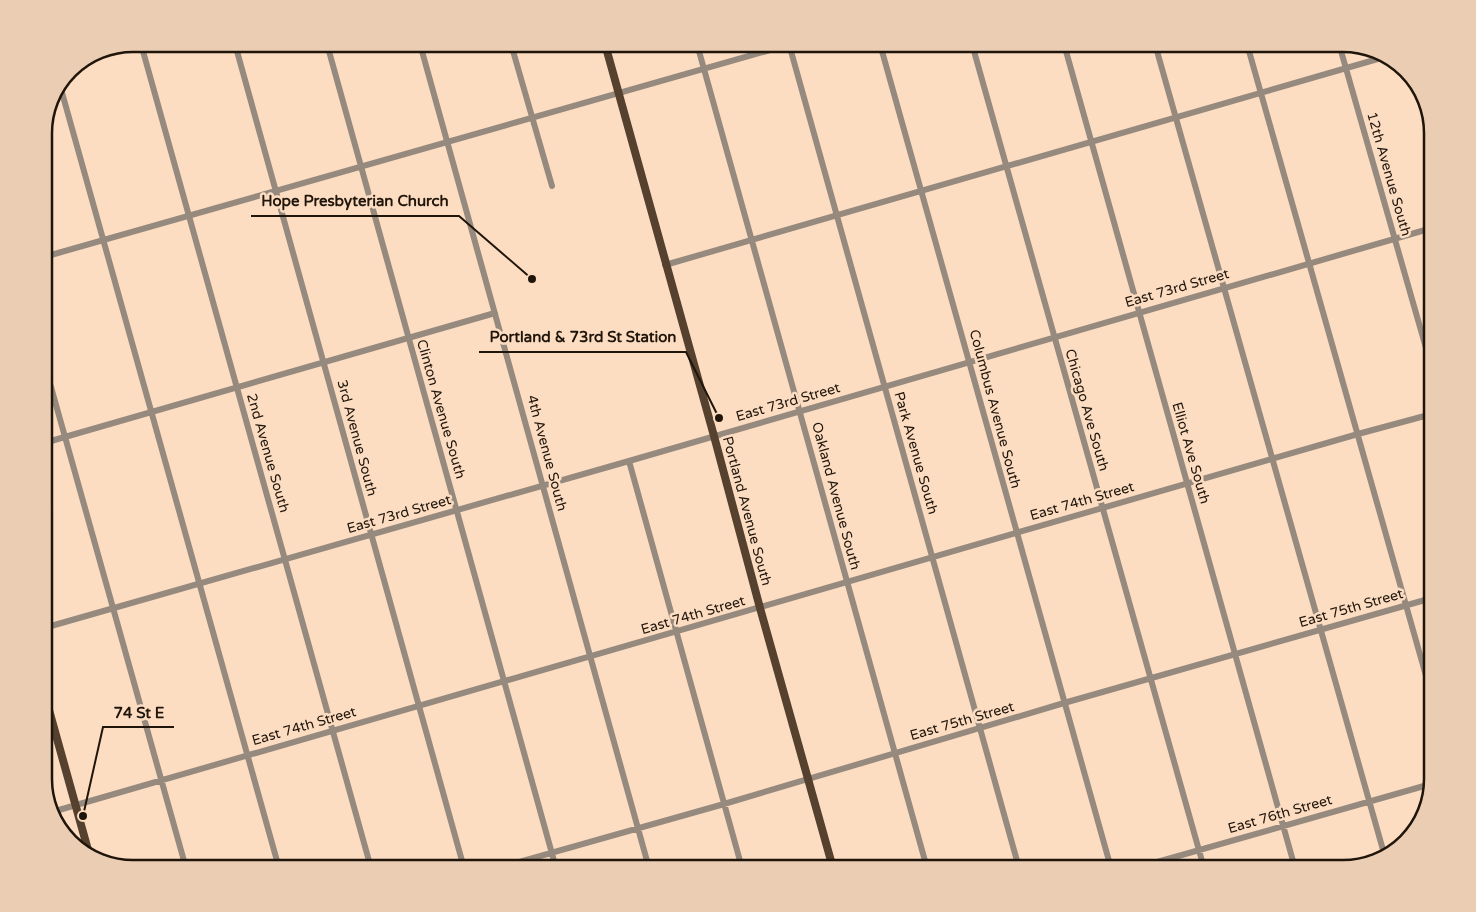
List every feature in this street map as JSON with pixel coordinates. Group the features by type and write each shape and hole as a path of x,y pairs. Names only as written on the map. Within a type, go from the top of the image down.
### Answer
{"main road":[{"name":"Portland Avenue South","path":"607,52 830,859"},
{"path":"53,724 86,844"}],"street":[{"name":"2nd Avenue South","path":"143,52 368,859"},
{"name":"3rd Avenue South","path":"237,52 461,859"},
{"name":"Clinton Avenue South","path":"329,52 554,859"},
{"name":"4th Avenue South","path":"422,52 647,859"},
{"path":"513,52 552,186"},
{"name":"Oakland Avenue South","path":"699,52 924,859"},
{"path":"53,254 762,52"},
{"name":"Park Avenue South","path":"792,52 1016,859"},
{"name":"Columbus Avenue South","path":"882,52 1108,859"},
{"name":"Chicago Ave South","path":"974,52 1202,859"},
{"name":"Elliot Ave South","path":"1066,52 1292,859"},
{"path":"1157,52 1383,849"},
{"path":"1250,52 1424,668"},
{"name":"12th Avenue South","path":"1341,52 1423,339"},
{"path":"665,265 1375,60"},
{"path":"63,95 276,859"},
{"name":"East 73rd Street","path":"53,625 800,412 1138,312 1423,231"},
{"path":"53,440 495,313"},
{"path":"53,394 183,859"},
{"name":"East 74th Street","path":"59,810 1423,416"},
{"path":"629,461 739,859"},
{"name":"East 75th Street","path":"530,859 1424,600"},
{"name":"East 76th Street","path":"1168,859 1423,786"}],"place":[{"name":"Hope Presbyterian Church","path":"532,279"},
{"name":"Portland & 73rd St Station","path":"719,418"},
{"name":"74 St E","path":"83,816"}]}
